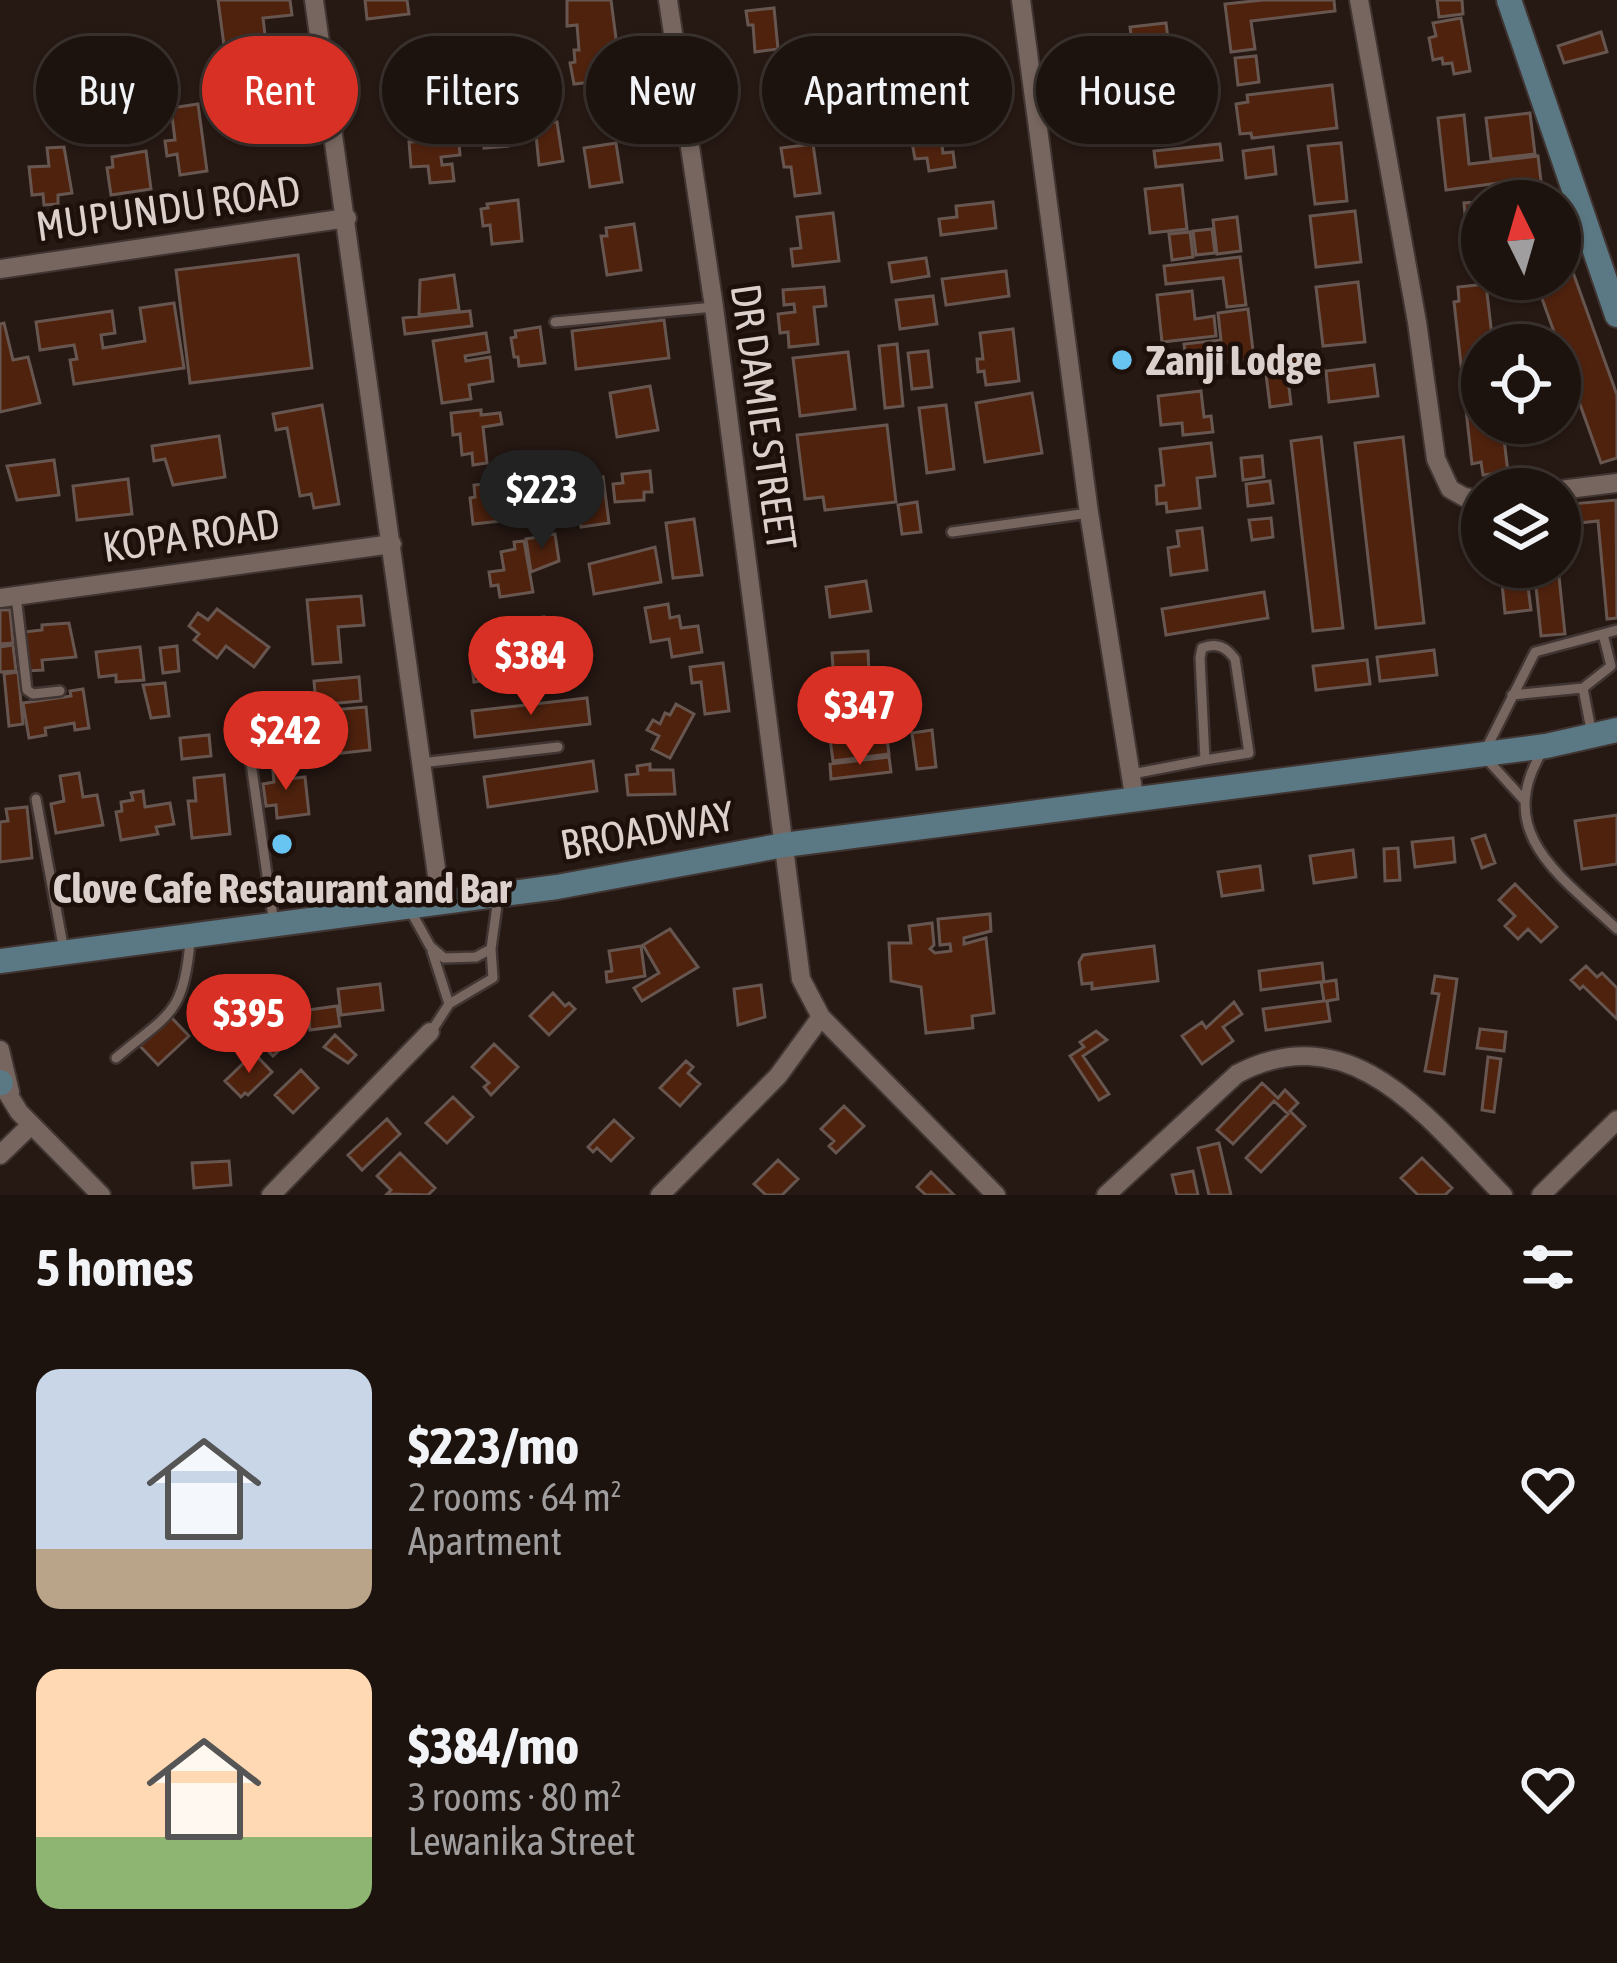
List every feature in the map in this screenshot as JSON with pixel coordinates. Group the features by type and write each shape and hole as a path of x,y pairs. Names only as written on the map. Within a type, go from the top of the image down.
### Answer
{"main road":[{"path":"1509,0 1617,315"},
{"name":"BROADWAY","path":"0,961 441,904 784,845 1609,737"}],"street":[{"path":"314,0 441,904"},
{"name":"DR DAMIE STREET","path":"668,0 714,307 801,979 821,1017"},
{"path":"1021,0 1089,513 1135,802"},
{"path":"1359,0 1417,322 1436,459 1450,489 1461,495"},
{"name":"MUPUNDU ROAD","path":"0,269 347,218"},
{"path":"1581,487 1617,483"},
{"name":"KOPA ROAD","path":"8,597 392,544"},
{"path":"660,1195 778,1076 821,1017 995,1195"},
{"path":"271,1195 430,1032"},
{"path":"0,1050 3,1086 31,1125 101,1195"},
{"path":"1106,1195 1237,1074 1256,1064 1301,1054 1345,1062 1391,1086 1503,1195"},
{"path":"1540,1195 1617,1120"},
{"path":"0,1155 31,1125"}],"lane":[{"path":"555,322 714,307"},
{"path":"952,532 1089,513"},
{"path":"8,597 27,690 33,694 60,691"},
{"path":"1524,800 1483,754 1535,652 1617,630"},
{"path":"1512,695 1583,688 1611,666 1603,634"},
{"path":"1131,774 1249,753 1235,659 1227,648 1212,644 1202,648 1200,658 1205,760"},
{"path":"1583,688 1609,737"},
{"path":"1546,746 1532,770 1524,800 1529,834 1538,852 1617,929"},
{"path":"421,763 558,747"},
{"path":"251,763 274,924"},
{"path":"36,799 64,951"},
{"path":"430,1032 448,1004 494,979 491,949 498,895"},
{"path":"409,908 430,946 448,1004"},
{"path":"116,1058 175,1008 187,986 191,936"},
{"path":"430,946 444,958 476,957 491,949"}],"building":[{"path":"218,0 290,0 292,15 263,18 265,36 223,36"},
{"path":"365,0 407,0 409,14 367,19"},
{"path":"567,0 611,0 616,36 586,36 586,83 574,84 570,63 575,62 574,50 579,50 577,25 567,26"},
{"path":"1334,0 1335,11 1251,21 1255,49 1231,52 1225,4"},
{"path":"1437,0 1462,0 1463,14 1439,17"},
{"path":"774,8 777,36 762,36 762,51 755,52 753,25 748,25 746,11"},
{"path":"1461,18 1470,71 1454,74 1452,63 1433,60 1429,38 1436,36 1433,23"},
{"path":"1166,23 1168,36 1131,36 1130,27"},
{"path":"1601,32 1607,52 1564,63 1558,46"},
{"path":"1256,56 1259,82 1238,85 1235,58"},
{"path":"1332,85 1337,128 1252,138 1251,133 1240,134 1236,104 1248,102 1247,95"},
{"path":"198,104 207,171 180,175 177,154 167,156 165,144 178,144 178,107"},
{"path":"1530,113 1535,154 1491,159 1486,118"},
{"path":"1464,115 1469,164 1538,156 1541,180 1461,180 1461,188 1446,190 1438,118"},
{"path":"1341,143 1347,201 1315,204 1308,146"},
{"path":"409,144 459,144 460,155 441,157 442,165 452,164 454,181 430,183 428,166 411,167"},
{"path":"537,144 560,144 563,161 539,165"},
{"path":"616,144 622,182 590,187 584,148"},
{"path":"813,144 820,193 795,196 791,167 784,167 781,148"},
{"path":"912,144 942,144 943,153 953,152 955,167 929,171 927,158 915,159"},
{"path":"1220,144 1222,160 1156,167 1154,151"},
{"path":"64,147 72,193 58,195 58,204 44,205 43,194 32,195 29,167 49,166 47,148"},
{"path":"1273,147 1276,174 1246,178 1243,151"},
{"path":"146,151 151,189 111,195 107,168 113,167 112,157"},
{"path":"1182,185 1187,229 1150,233 1145,189"},
{"path":"518,200 522,241 492,244 490,225 483,226 481,209"},
{"path":"993,202 996,228 941,235 939,219 957,217 956,206"},
{"path":"1355,211 1361,262 1316,267 1310,216"},
{"path":"833,213 839,261 793,266 791,249 801,248 797,217"},
{"path":"1237,217 1241,251 1217,254 1213,220"},
{"path":"634,224 641,270 607,275 601,236 607,236 606,228"},
{"path":"1212,229 1215,253 1196,255 1193,231"},
{"path":"1190,232 1193,257 1172,260 1169,234"},
{"path":"298,255 312,368 190,383 176,270"},
{"path":"1240,257 1246,305 1227,307 1223,278 1166,284 1164,266"},
{"path":"926,258 929,276 892,282 889,263"},
{"path":"1006,271 1009,296 946,305 942,279"},
{"path":"454,275 459,310 419,315 420,280"},
{"path":"1358,282 1365,342 1323,346 1316,287"},
{"path":"824,287 826,306 814,307 818,344 789,347 788,332 780,333 778,314 795,312 794,304 784,305 783,290"},
{"path":"1458,287 1461,300 1488,300 1491,324 1461,324 1461,365 1454,302 1459,301"},
{"path":"1192,291 1195,319 1214,316 1216,336 1162,342 1157,295"},
{"path":"1581,295 1617,395 1617,458 1601,463 1581,407 1581,324 1551,324 1543,300 1581,300"},
{"path":"933,296 937,324 900,329 896,300"},
{"path":"174,303 184,368 74,384 70,360 77,359 74,345 40,350 36,322 112,311 115,333 101,335 103,348 145,341 140,308"},
{"path":"1248,309 1254,359 1187,366 1184,344 1221,340 1218,313"},
{"path":"470,311 472,326 405,334 403,318"},
{"path":"664,320 669,358 576,369 572,331"},
{"path":"4,323 13,360 28,357 40,403 0,412 0,324"},
{"path":"540,327 545,363 519,366 511,338 516,337 515,331"},
{"path":"1013,329 1019,381 986,385 984,371 978,372 977,359 983,359 980,333"},
{"path":"486,333 489,352 465,356 466,361 490,357 493,381 469,385 471,399 442,403 433,341"},
{"path":"897,344 903,406 885,408 879,346"},
{"path":"928,351 932,387 912,389 908,353"},
{"path":"848,352 855,409 800,416 793,358"},
{"path":"1321,354 1323,370 1309,371 1310,377 1291,373 1289,357"},
{"path":"1374,365 1378,396 1329,402 1326,371"},
{"path":"1287,371 1291,404 1270,407 1266,374"},
{"path":"650,386 658,430 617,437 610,393"},
{"path":"1201,391 1204,417 1211,416 1213,432 1183,435 1182,423 1161,425 1158,396"},
{"path":"1032,393 1042,453 985,462 976,403"},
{"path":"322,405 339,504 314,508 311,494 300,496 287,428 276,430 273,414"},
{"path":"946,405 954,469 927,473 919,408"},
{"path":"481,410 481,415 500,413 502,424 483,427 487,463 473,465 472,453 462,455 460,434 453,435 451,413"},
{"path":"887,425 896,502 825,510 823,497 805,499 797,435"},
{"path":"219,436 225,477 173,485 165,459 154,461 152,446"},
{"path":"1321,437 1343,628 1313,631 1291,441"},
{"path":"1403,437 1424,623 1376,628 1355,443"},
{"path":"1211,443 1215,476 1197,478 1200,508 1167,512 1166,503 1157,504 1156,486 1164,485 1160,449"},
{"path":"1470,444 1505,444 1508,468 1472,464"},
{"path":"1262,456 1264,477 1243,480 1241,458"},
{"path":"54,460 59,495 17,500 7,466"},
{"path":"650,471 652,492 644,492 644,500 615,502 613,484 623,483 622,474"},
{"path":"603,477 609,523 581,527 574,481"},
{"path":"128,479 132,514 77,520 73,486"},
{"path":"1270,481 1273,503 1248,506 1246,484"},
{"path":"505,482 510,520 473,524 470,498 475,497 474,485"},
{"path":"1616,500 1617,618 1607,619 1598,521 1581,523 1581,503"},
{"path":"917,502 921,532 902,534 898,505"},
{"path":"1271,518 1273,537 1252,540 1249,520"},
{"path":"694,519 702,575 673,578 666,523"},
{"path":"1202,528 1207,570 1171,575 1168,548 1179,546 1177,531"},
{"path":"555,534 559,561 531,572 526,539"},
{"path":"524,541 533,592 500,597 498,585 491,586 489,572 504,570 501,552"},
{"path":"655,547 661,582 594,594 589,564"},
{"path":"866,581 871,611 830,617 826,587"},
{"path":"1502,588 1528,588 1531,610 1505,613"},
{"path":"1536,588 1560,588 1565,634 1541,636"},
{"path":"1264,592 1268,618 1166,635 1162,609"},
{"path":"361,596 364,625 338,627 341,662 313,664 307,600"},
{"path":"668,604 670,618 679,616 681,628 698,626 702,652 672,657 669,639 651,642 645,608"},
{"path":"217,609 269,647 254,667 226,646 217,658 194,640 199,634 189,626 198,613 208,620"},
{"path":"0,610 10,610 13,643 0,644"},
{"path":"544,617 548,643 519,646 520,652 532,651 534,674 474,682 471,660 509,655 508,648 496,649 493,624"},
{"path":"69,623 76,657 42,660 43,670 27,671 24,632"},
{"path":"13,645 16,671 0,672 0,647"},
{"path":"177,646 179,671 163,673 160,648"},
{"path":"140,647 144,680 116,682 116,675 99,677 96,652"},
{"path":"1434,650 1437,675 1380,681 1377,657"},
{"path":"868,651 869,676 845,677 846,696 835,697 832,653"},
{"path":"1367,660 1370,684 1316,690 1313,666"},
{"path":"723,663 729,711 705,714 701,682 692,683 690,667"},
{"path":"18,672 23,724 9,726 4,674"},
{"path":"359,677 361,701 316,705 314,681"},
{"path":"165,683 169,716 151,718 143,685"},
{"path":"83,689 89,728 75,730 74,723 45,728 46,735 29,738 23,703 71,696 70,691"},
{"path":"587,698 590,724 475,737 472,711"},
{"path":"676,704 694,714 670,758 652,749 659,736 647,730 653,720 660,724"},
{"path":"366,707 370,750 324,755 322,740 336,739 334,718 320,719 319,711"},
{"path":"932,730 936,767 917,769 912,733"},
{"path":"886,731 889,754 833,761 830,739"},
{"path":"209,735 211,756 182,759 180,738"},
{"path":"889,757 891,772 831,779 830,764"},
{"path":"286,761 287,779 305,777 309,814 277,818 276,805 266,806 263,784 274,782 272,762"},
{"path":"593,761 597,791 488,807 484,777"},
{"path":"650,764 650,770 673,770 675,794 628,795 626,775 638,774 637,766"},
{"path":"79,773 83,797 97,795 103,825 56,833 51,804 64,801 60,776"},
{"path":"224,775 230,834 192,838 188,801 196,801 194,778"},
{"path":"143,791 145,807 170,803 174,824 156,827 158,834 121,840 116,812 122,811 121,802 133,800 131,793"},
{"path":"27,807 32,858 0,862 0,822 8,821 6,809"},
{"path":"1617,815 1617,864 1582,869 1575,821"},
{"path":"1485,835 1495,863 1482,868 1472,839"},
{"path":"1453,838 1455,862 1415,867 1412,842"},
{"path":"1398,848 1400,880 1385,881 1384,849"},
{"path":"1353,850 1356,877 1314,883 1310,856"},
{"path":"1260,866 1263,890 1222,896 1218,872"},
{"path":"1515,884 1557,927 1541,942 1528,929 1518,939 1505,926 1515,916 1499,900"},
{"path":"990,914 991,931 964,938 964,944 986,938 994,1013 972,1016 973,1028 926,1033 921,987 891,981 889,943 911,943 909,926 932,923 934,945 930,949 951,951 950,944 940,945 938,919"},
{"path":"670,929 698,967 642,1001 634,988 659,973 643,945"},
{"path":"641,946 645,976 607,982 606,972 612,971 609,951"},
{"path":"1154,946 1158,981 1092,989 1092,983 1082,984 1079,962 1083,955"},
{"path":"1322,963 1324,982 1336,980 1338,999 1327,1001 1330,1021 1266,1030 1263,1009 1324,1001 1321,982 1261,990 1259,971"},
{"path":"1586,966 1617,988 1617,1019 1571,980"},
{"path":"1435,976 1457,979 1444,1074 1425,1071 1439,994 1432,993"},
{"path":"380,984 383,1010 341,1015 338,989"},
{"path":"761,985 765,1017 738,1025 734,989"},
{"path":"553,993 575,1009 549,1035 530,1016"},
{"path":"1234,1002 1242,1014 1223,1027 1233,1041 1202,1064 1182,1036 1202,1022 1206,1028"},
{"path":"337,1006 340,1026 310,1030 308,1010"},
{"path":"171,1017 189,1036 158,1065 140,1046"},
{"path":"279,1027 291,1039 273,1056 261,1044"},
{"path":"1480,1029 1506,1032 1504,1051 1477,1048"},
{"path":"1096,1031 1107,1040 1083,1056 1109,1094 1099,1100 1070,1056"},
{"path":"335,1035 356,1055 348,1063 324,1047"},
{"path":"494,1044 518,1067 491,1095 484,1087 489,1083 472,1067"},
{"path":"254,1053 272,1072 241,1097 225,1081"},
{"path":"1488,1057 1501,1059 1494,1112 1482,1110"},
{"path":"686,1061 693,1067 688,1073 700,1084 680,1106 660,1088"},
{"path":"301,1070 318,1088 293,1113 275,1095"},
{"path":"1262,1083 1278,1098 1285,1090 1298,1103 1290,1111 1305,1126 1261,1172 1246,1158 1288,1114 1274,1101 1233,1144 1217,1130"},
{"path":"453,1097 473,1117 447,1143 426,1123"},
{"path":"844,1106 864,1126 836,1153 829,1146 834,1141 821,1129"},
{"path":"387,1119 400,1134 362,1170 348,1155"},
{"path":"614,1120 633,1138 611,1161 597,1148 593,1152 588,1147"},
{"path":"1219,1143 1231,1195 1209,1195 1198,1148"},
{"path":"400,1153 435,1188 428,1195 387,1194 391,1190 377,1176"},
{"path":"1422,1158 1452,1188 1445,1195 1418,1195 1401,1178"},
{"path":"778,1160 798,1179 782,1195 766,1195 754,1184"},
{"path":"229,1161 231,1185 194,1188 192,1163"},
{"path":"1193,1171 1198,1195 1177,1195 1172,1175"},
{"path":"931,1172 954,1195 926,1195 917,1187"}],"place":[{"name":"Zanji Lodge","path":"1122,360"},
{"name":"Clove Cafe Restaurant and Bar","path":"282,844"}]}
